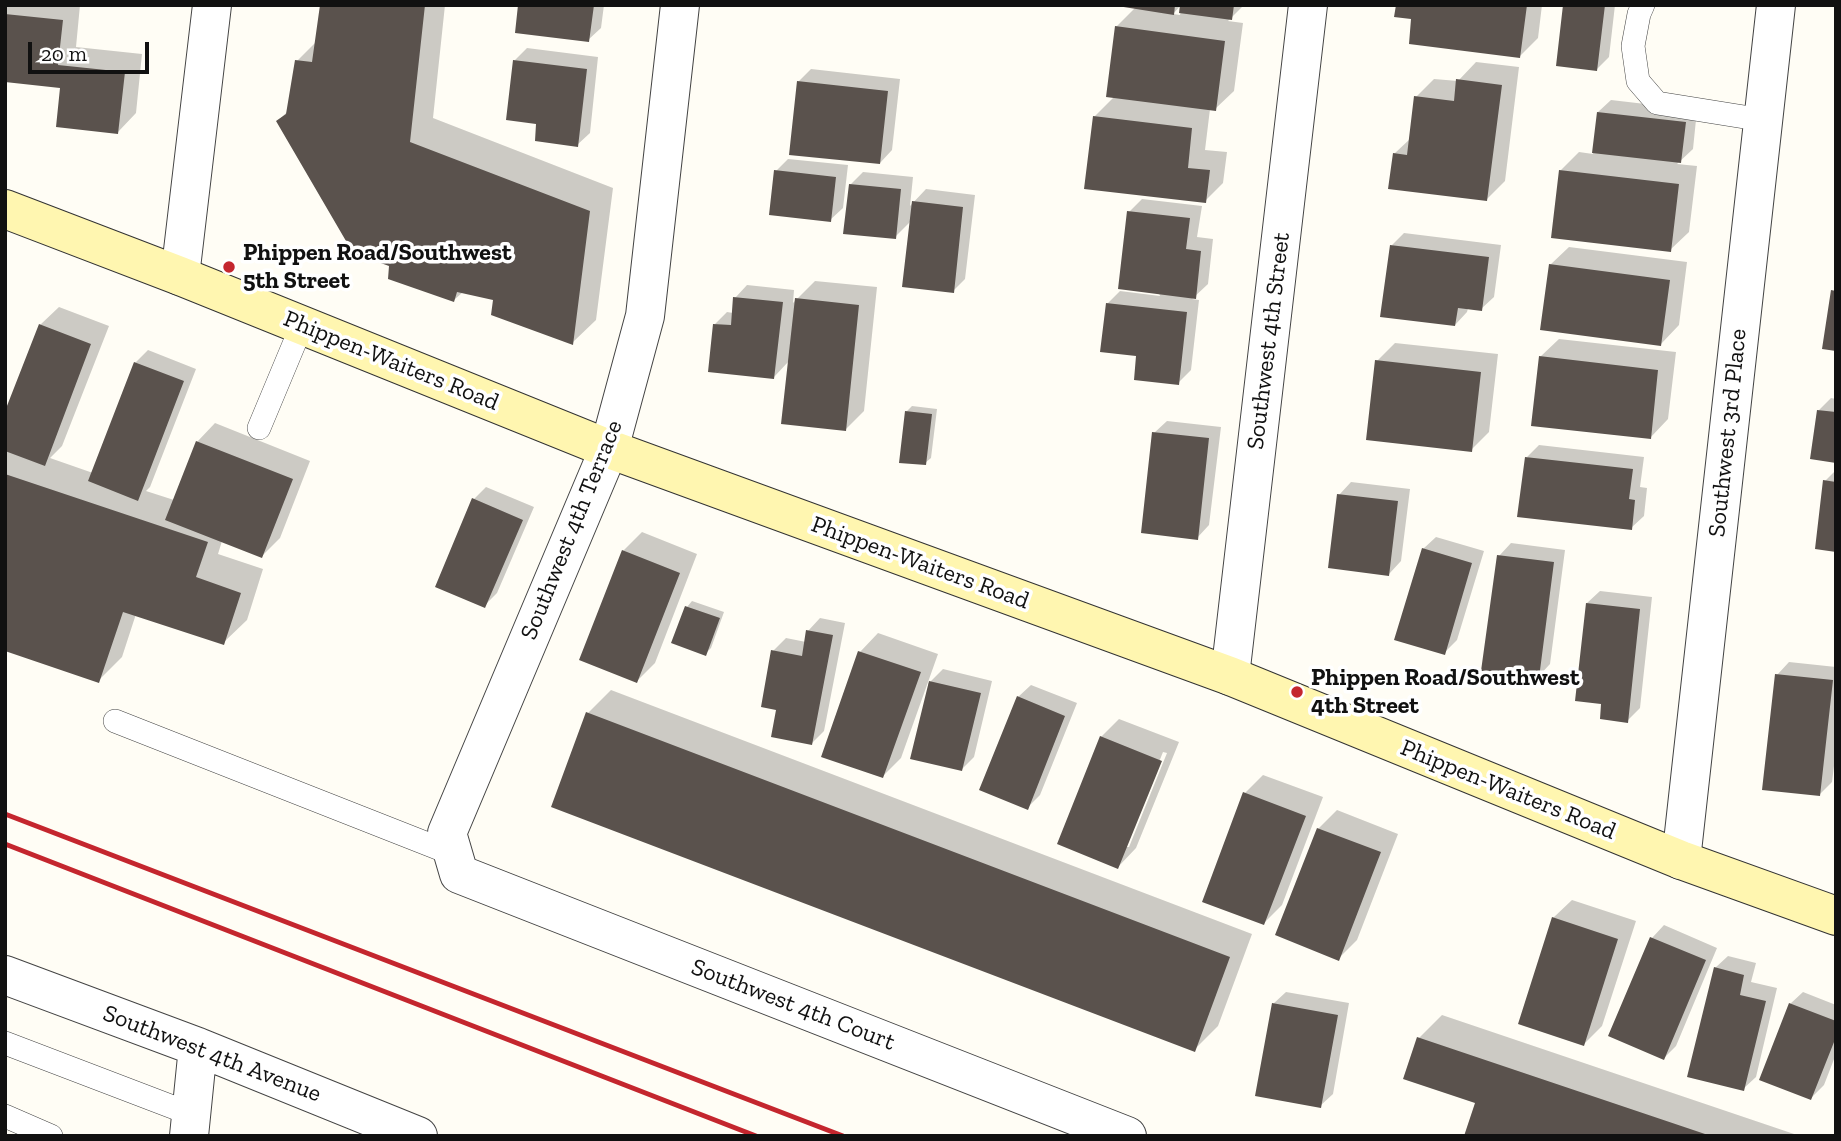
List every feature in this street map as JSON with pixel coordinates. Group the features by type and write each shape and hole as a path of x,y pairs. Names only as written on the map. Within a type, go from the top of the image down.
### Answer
{"street":[{"path":"180,276 212,5"},
{"name":"Southwest 4th Terrace","path":"456,864 447,833 609,449 645,316 680,5"},
{"name":"Southwest 4th Street","path":"1230,676 1308,5"},
{"name":"Southwest 3rd Place","path":"1681,860 1776,5"},
{"name":"Phippen-Waiters Road","path":"5,208 609,449 1230,676 1681,860 1836,916"},
{"name":"Southwest 4th Court","path":"456,864 1127,1136"},
{"name":"Southwest 4th Avenue","path":"5,975 198,1047 418,1136"},
{"path":"190,1125 198,1047"}],"lane":[{"path":"1643,5 1633,46 1638,81 1657,103 1763,120"},
{"path":"259,428 302,325"},
{"path":"115,721 456,864"},
{"path":"5,1043 190,1125"},
{"path":"5,1116 51,1136"}],"building":[{"path":"320,5 425,5 410,142 590,211 573,345 491,315 493,300 457,292 454,302 388,279 389,266 353,253 276,121 286,114 295,60 312,62"},
{"path":"518,5 594,5 589,42 515,33"},
{"path":"1111,5 1175,5 1174,15"},
{"path":"1180,5 1234,5 1232,20 1179,13"},
{"path":"1396,5 1527,5 1520,58 1409,44 1411,19 1394,17"},
{"path":"1563,5 1605,5 1597,71 1556,66"},
{"path":"5,14 63,20 58,65 125,72 118,134 56,127 60,88 5,82"},
{"path":"1115,26 1225,41 1216,111 1106,97"},
{"path":"513,60 587,69 578,147 535,141 536,124 506,120"},
{"path":"1456,79 1502,85 1487,201 1388,189 1393,153 1407,155 1414,96 1454,101"},
{"path":"797,81 888,91 880,164 789,155"},
{"path":"1597,112 1686,122 1681,163 1592,153"},
{"path":"1093,116 1192,128 1188,168 1210,170 1206,203 1084,189"},
{"path":"774,170 836,177 831,222 769,215"},
{"path":"1559,170 1679,184 1671,252 1551,238"},
{"path":"849,184 901,189 896,239 843,234"},
{"path":"912,201 963,207 954,293 902,287"},
{"path":"1127,211 1190,218 1186,249 1201,251 1196,299 1118,289"},
{"path":"1390,245 1489,257 1482,311 1458,308 1455,326 1380,317"},
{"path":"1549,264 1670,280 1661,346 1540,330"},
{"path":"1831,290 1836,291 1836,351 1822,349"},
{"path":"733,297 783,302 774,379 708,372 713,324 731,325"},
{"path":"795,298 859,305 846,431 781,424"},
{"path":"1106,303 1187,312 1179,385 1134,380 1136,356 1100,352"},
{"path":"39,324 91,344 45,466 5,451 5,411"},
{"path":"1539,356 1658,370 1651,439 1531,426"},
{"path":"1375,360 1481,372 1472,452 1366,440"},
{"path":"134,362 184,381 138,501 88,481"},
{"path":"1817,410 1836,412 1836,463 1810,459"},
{"path":"905,411 932,414 926,465 899,463"},
{"path":"1152,432 1209,438 1198,540 1141,533"},
{"path":"196,441 293,479 262,558 165,520"},
{"path":"1525,457 1633,469 1629,499 1635,500 1632,530 1517,517"},
{"path":"5,474 208,542 196,577 241,593 224,645 123,612 99,683 5,651"},
{"path":"1823,480 1836,482 1836,552 1815,549"},
{"path":"1337,494 1398,501 1389,576 1328,568"},
{"path":"472,498 523,520 485,608 435,587"},
{"path":"1422,548 1472,563 1445,655 1394,640"},
{"path":"622,550 680,573 637,683 579,660"},
{"path":"1497,555 1554,562 1539,678 1481,671"},
{"path":"1586,603 1640,609 1628,723 1600,719 1601,704 1575,701"},
{"path":"685,606 720,618 706,656 671,643"},
{"path":"806,630 833,635 812,745 771,737 776,710 761,707 771,650 802,656"},
{"path":"858,651 921,672 883,778 821,757"},
{"path":"1775,674 1833,680 1820,796 1762,790"},
{"path":"929,681 981,693 962,771 910,759"},
{"path":"1017,696 1065,716 1028,810 979,790"},
{"path":"586,712 1230,957 1195,1052 551,807"},
{"path":"1100,736 1162,761 1118,869 1057,844"},
{"path":"1243,792 1306,816 1264,925 1202,902"},
{"path":"1317,828 1381,852 1339,961 1275,935"},
{"path":"1552,917 1618,939 1584,1046 1518,1024"},
{"path":"1650,937 1706,960 1664,1060 1608,1036"},
{"path":"1714,967 1744,975 1740,995 1766,1001 1744,1091 1687,1077"},
{"path":"1272,1003 1338,1015 1321,1108 1255,1096"},
{"path":"1789,1003 1836,1021 1836,1037 1811,1100 1759,1080"},
{"path":"1417,1037 1708,1136 1464,1136 1475,1103 1403,1079"}],"railway":[{"path":"5,814 843,1136"},
{"path":"5,844 756,1136"}],"place":[{"name":"Phippen Road/Southwest 5th Street","path":"229,267"},
{"name":"Phippen Road/Southwest 4th Street","path":"1297,692"}]}
